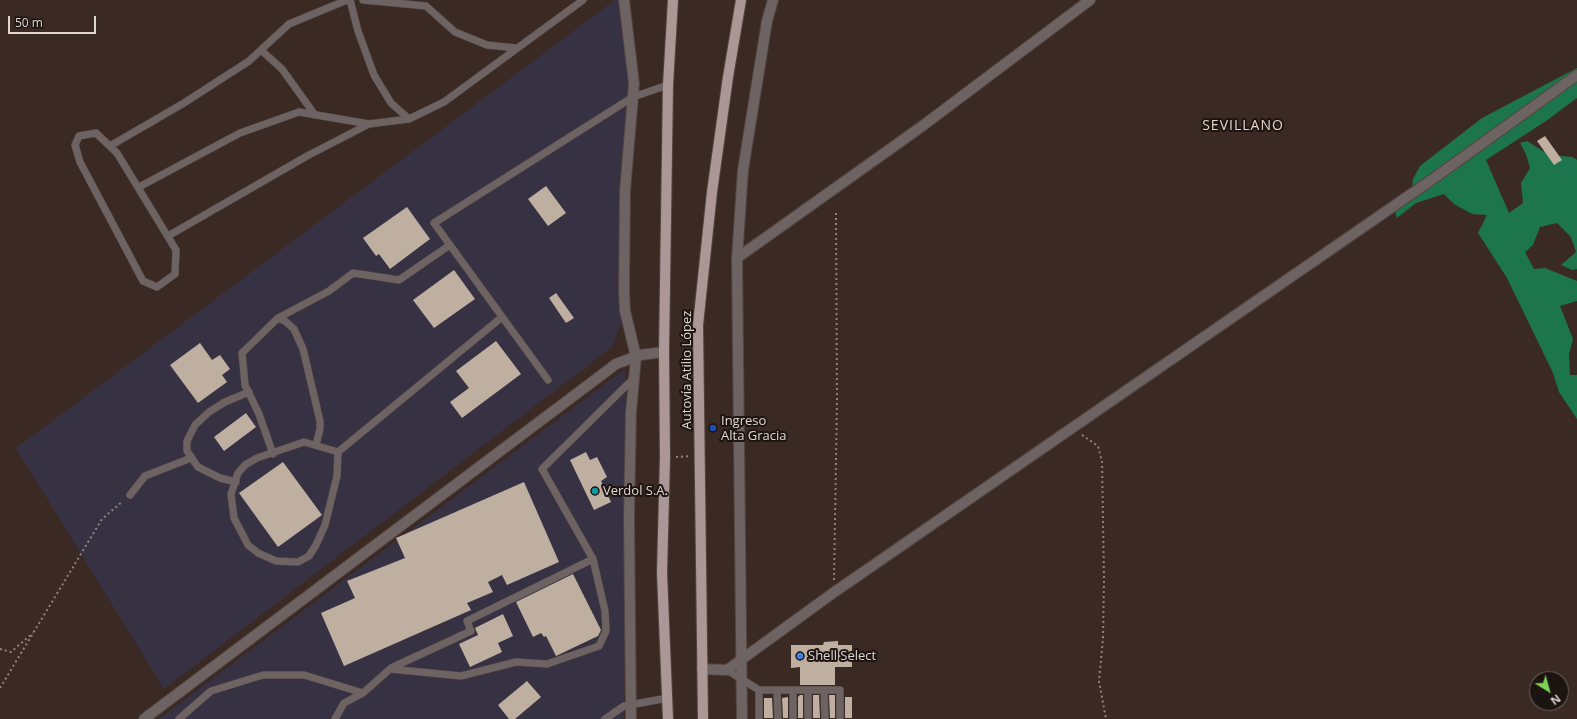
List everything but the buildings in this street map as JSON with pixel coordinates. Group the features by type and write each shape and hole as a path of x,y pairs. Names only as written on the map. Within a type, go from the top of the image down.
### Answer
{"main road":[{"name":"Autovía Atilio López","path":"668,719 662,573 665,457 664,352 668,85 673,0"},
{"name":"Autovía Atilio López","path":"703,719 698,325 712,192 728,77 741,0"}],"street":[{"path":"624,0 634,84 624,191 625,311 636,357 631,412 629,516 631,719"},
{"path":"742,719 737,258 743,170 767,21 773,0"},
{"path":"737,258 915,132 1090,0"},
{"path":"702,669 727,670 833,593 1423,185 1577,75"},
{"path":"144,719 616,364 636,357 664,352"}],"lane":[{"path":"110,146 191,99 249,61 289,24 347,0"},
{"path":"350,0 358,31 374,75 391,103 409,119"},
{"path":"363,0 424,3 455,32 487,45 516,48"},
{"path":"139,187 240,133 299,112 369,124 409,119 444,102 583,0"},
{"path":"261,50 282,69 315,115"},
{"path":"548,380 434,223 633,97 668,85"},
{"path":"168,236 307,156 369,124"},
{"path":"96,133 110,146 117,153 139,187 176,250 175,274 157,287 143,281 80,162 75,145 79,136 96,133"},
{"path":"273,454 259,414 245,385 242,353 278,318 328,291 353,273 399,280 450,245"},
{"path":"338,452 304,442 245,464 238,473 231,494 234,518 248,545 258,553 276,561 298,562 309,556 325,525 337,476 338,452 502,317"},
{"path":"278,318 285,320 294,329 303,349 320,421 320,429 316,445"},
{"path":"390,669 461,676 516,662 547,664 599,646 606,631 605,611 593,559 542,469 634,378"},
{"path":"236,482 220,478 198,467 187,451 187,441 195,425 225,402 249,392"},
{"path":"130,495 145,476 191,458"},
{"path":"335,719 344,703 364,693 390,669 471,631 467,621 593,559"},
{"path":"727,670 759,690 840,690 840,719"},
{"path":"179,719 211,691 263,675 304,675 364,693"},
{"path":"759,690 759,719"},
{"path":"777,690 778,719"},
{"path":"793,690 793,719"},
{"path":"808,690 808,719"},
{"path":"824,690 824,719"},
{"path":"605,719 624,706 668,698"}],"path":[{"path":"833,593 836,399 836,213"},
{"path":"1077,435 1084,434 1098,446 1102,462 1104,579 1103,638 1099,681 1106,719"},
{"path":"665,457 700,455"},
{"path":"0,688 36,631 69,571 102,519 130,495"},
{"path":"0,649 12,652 36,631"}],"shaded area":[{"path":"615,0 624,0 634,84 625,191 625,311 612,347 164,689 16,448"},
{"name":"Verdol S.A.","path":"625,369 630,643 624,648 624,719 159,719"}],"green space":[{"path":"1577,68 1577,98 1546,121 1486,160 1509,213 1523,203 1521,183 1530,168 1526,154 1520,143 1527,141 1549,155 1573,157 1577,160 1577,269 1572,270 1561,265 1576,252 1571,237 1557,223 1540,227 1533,245 1525,252 1534,269 1545,268 1577,281 1577,301 1560,306 1573,339 1569,354 1570,375 1577,375 1577,419 1559,392 1553,373 1507,278 1478,233 1487,215 1472,214 1454,204 1444,194 1416,203 1397,218 1395,212 1412,189 1413,179 1420,166 1482,118"}],"place":[{"name":"Ingreso Alta Gracia","path":"713,428"},
{"name":"Verdol S.A.","path":"595,491"},
{"name":"Shell Select","path":"800,656"}],"district":[{"name":"SEVILLANO","path":"1243,126"}]}
